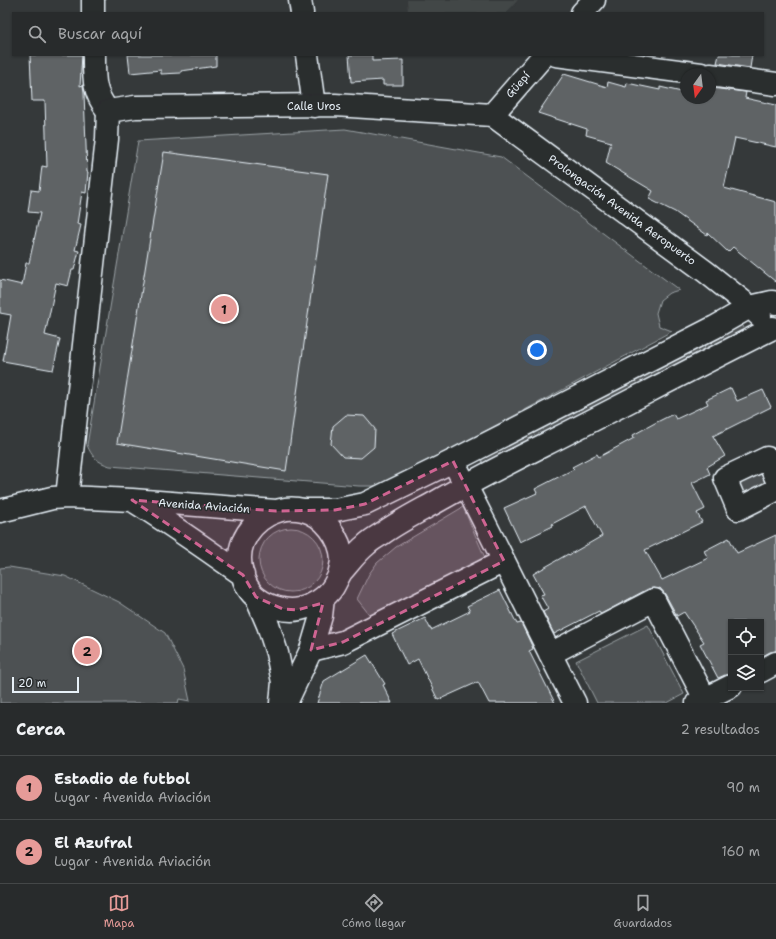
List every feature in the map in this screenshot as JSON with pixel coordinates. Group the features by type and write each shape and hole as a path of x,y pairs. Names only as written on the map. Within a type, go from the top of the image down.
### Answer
{"street":[{"path":"93,0 93,12"},
{"path":"300,0 302,12"},
{"path":"583,12 594,0"},
{"path":"67,497 107,139 108,111 99,97 94,82 94,56"},
{"path":"307,56 314,106"},
{"name":"Güepí","path":"492,115 543,56"},
{"path":"564,56 680,71"},
{"path":"716,76 776,84"},
{"name":"Calle Uros","path":"108,111 135,107 335,105 492,115"},
{"name":"Prolongación Avenida Aeropuerto","path":"492,115 706,272 750,307 774,330"},
{"path":"706,272 718,295 721,306 715,326"},
{"path":"281,703 283,682 277,653 268,625 256,597 248,587 243,575 240,559 242,543 250,529 261,518 276,511 290,509 335,510 365,504 453,461 750,307 772,302 776,303"},
{"path":"256,597 269,605 283,609 297,610 311,606 323,598 333,587 339,575 366,545 396,524 466,485 774,330"},
{"path":"776,478 767,458 724,478 738,509 776,490"},
{"path":"453,461 575,703"},
{"name":"Avenida Aviación","path":"0,511 52,498 67,497 132,500 276,511"},
{"name":"Avenida Aviación","path":"132,500 170,524 243,575"},
{"path":"304,510 319,518 334,533 339,543 342,559 339,575"},
{"path":"311,650 344,642 504,561"},
{"path":"286,703 311,650 322,616 323,598"},
{"path":"550,654 654,600 701,701 728,688"},
{"path":"764,669 776,663"}],"highlighted area":[{"path":"453,461 504,561 343,642 311,650 323,603 297,610 283,609 256,597 243,575 132,500 276,511 335,510 365,504"}],"shaded area":[{"path":"407,0 518,0 507,12 408,12"},
{"path":"345,129 501,157 679,290 669,293 660,300 656,313 659,326 672,331 389,483 373,486 359,486 110,466 98,461 93,456 87,445 138,141"},
{"path":"742,324 746,332 486,468 481,459"},
{"path":"764,467 771,480 743,494 736,480"},
{"path":"463,507 486,560 372,618 357,599 369,574 377,563 396,547"},
{"path":"291,528 303,530 314,537 321,548 323,560 321,572 314,583 303,590 291,592 279,590 268,583 261,572 259,560 261,548 268,537 279,530"},
{"path":"9,567 65,576 119,602 165,633 183,669 190,701 179,699 178,703 0,703 0,568"},
{"path":"648,625 684,694 667,703 597,703 576,661"}],"building":[{"path":"30,56 82,56 80,86 83,85 84,93 88,172 86,193 82,192 77,224 81,225 75,250 79,251 74,270 72,270 68,286 56,283 45,335 60,339 53,370 3,361 11,315 0,313 0,280 22,285 26,263 29,263 40,213 28,212 31,190 39,191 42,166 47,167 45,101 32,101"},
{"path":"128,56 216,56 216,66 181,71 181,73 161,74 161,70 130,73"},
{"path":"349,56 372,56 372,61 403,60 403,85 383,85 383,80 351,82"},
{"path":"719,56 752,56 750,68 717,63"},
{"path":"564,74 607,87 608,82 626,87 627,83 660,90 660,87 680,92 680,104 716,104 716,89 746,92 745,98 776,105 776,147 735,138 724,188 776,202 776,282 733,247 728,252 708,233 707,235 675,212 649,199 653,191 606,163 611,142 586,135 587,129 538,113"},
{"path":"164,152 328,174 286,471 117,443"},
{"path":"731,388 737,401 763,390 771,407 713,436 725,456 707,467 710,474 692,483 705,509 697,513 702,522 645,550 662,580 708,558 704,551 729,538 737,553 776,535 776,651 764,655 764,619 728,619 728,674 718,678 700,644 704,642 684,612 677,616 660,588 648,589 601,614 599,611 554,634 543,612 548,609 540,595 544,594 533,574 602,536 586,506 552,524 553,526 520,542 504,508 537,493 535,489 574,469 572,467 597,454 599,457 634,438 633,435 655,423 673,414 676,419 708,404 706,400"},
{"path":"346,415 364,416 375,429 374,447 361,458 343,457 331,444 333,426"},
{"path":"500,590 517,624 521,623 533,649 529,651 555,703 489,703 478,682 438,700 418,659 407,665 392,634 425,618 431,630 470,611 467,606"},
{"path":"367,655 385,684 383,685 392,703 317,703 324,681"}],"place":[{"name":"Estadio de futbol","path":"224,309"},
{"name":"El Azufral","path":"87,651"}]}
